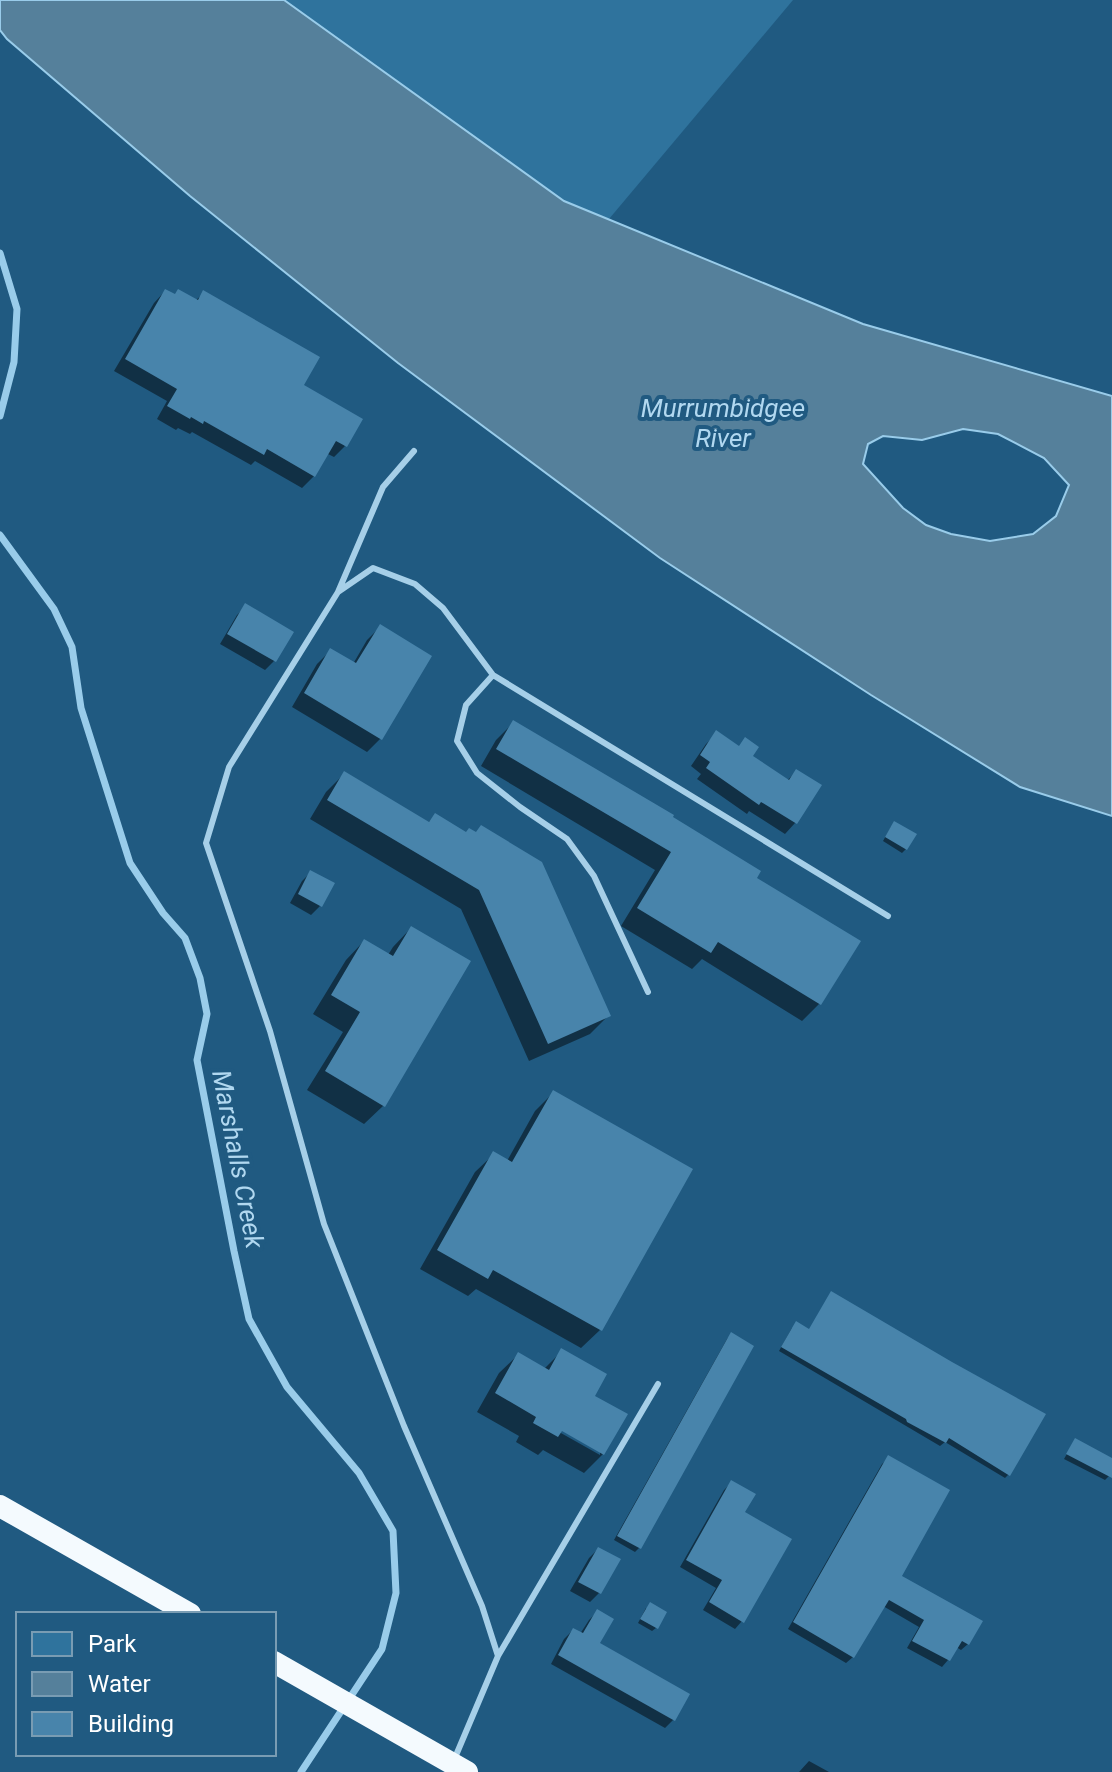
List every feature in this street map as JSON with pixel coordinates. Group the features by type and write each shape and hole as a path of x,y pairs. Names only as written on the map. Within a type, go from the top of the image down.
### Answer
{"highway":[{"path":"0,1506 186,1612"},
{"path":"282,1667 460,1768"}],"lane":[{"path":"414,451 383,487 338,592 229,767 206,843 270,1031 324,1224 404,1426 482,1606 498,1656"},
{"path":"338,592 373,568 415,584 443,608 493,675 888,916"},
{"path":"493,675 466,705 457,741 477,773 567,839 594,876 648,992"},
{"path":"460,1768 498,1656 658,1384"}],"green space":[{"path":"284,0 793,0 609,219 564,201"}],"water":[{"name":"Murrumbidgee River","path":"0,0 284,0 564,201 863,324 1112,396 1112,816 1020,787 660,558 398,363 190,196 0,30","holes":["963,429 998,434 1044,458 1069,485 1056,516 1033,534 990,541 951,534 926,525 903,508 863,464 868,444 883,436 922,440"]}],"building":[{"path":"165,289 175,294 178,289 198,300 203,290 320,357 304,385 363,419 347,447 336,441 315,477 267,449 264,455 204,421 203,424 190,419 167,406 177,389 125,359"},
{"path":"245,603 294,632 276,662 227,634"},
{"path":"380,624 432,656 382,740 304,693 330,648 356,663"},
{"path":"513,720 674,815 761,871 757,878 861,941 821,1005 718,942 711,953 637,908 671,852 496,749"},
{"path":"716,730 739,746 745,737 759,747 753,756 789,780 796,769 822,785 797,824 761,802 759,805 706,768 710,762 700,755"},
{"path":"344,771 429,822 435,813 466,832 469,828 476,832 481,825 542,862 611,1016 548,1044 479,890 327,800"},
{"path":"894,821 917,834 907,850 885,837"},
{"path":"310,870 335,883 322,907 298,894"},
{"path":"411,926 471,961 385,1107 325,1071 360,1012 331,995 364,939 393,956"},
{"path":"553,1090 693,1169 602,1331 493,1270 488,1279 437,1250 493,1151 512,1162"},
{"path":"831,1291 1046,1414 1010,1476 949,1438 946,1443 907,1422 781,1347 796,1321 809,1329"},
{"path":"731,1332 754,1346 641,1549 617,1536"},
{"path":"561,1348 607,1374 595,1396 628,1414 604,1455 562,1431 558,1437 533,1423 536,1417 495,1393 518,1352 549,1370"},
{"path":"1075,1438 1112,1458 1112,1478 1066,1454"},
{"path":"888,1455 950,1490 902,1576 983,1621 969,1645 962,1641 950,1661 912,1641 924,1620 889,1600 854,1658 793,1622"},
{"path":"731,1480 756,1494 745,1512 792,1539 744,1623 709,1602 722,1580 686,1560"},
{"path":"598,1547 621,1559 601,1594 578,1582"},
{"path":"650,1602 667,1612 658,1629 640,1619"},
{"path":"597,1609 614,1619 600,1643 690,1694 675,1721 558,1655 573,1628 583,1633"}],"waterway":[{"name":"Marshalls Creek","path":"0,253 17,309 14,362 0,416"},
{"name":"Marshalls Creek","path":"0,535 54,609 72,647 81,708 130,863 163,913 185,938 200,978 207,1014 197,1060 249,1319 287,1387 359,1473 393,1531 396,1593 382,1649 301,1772"}]}
